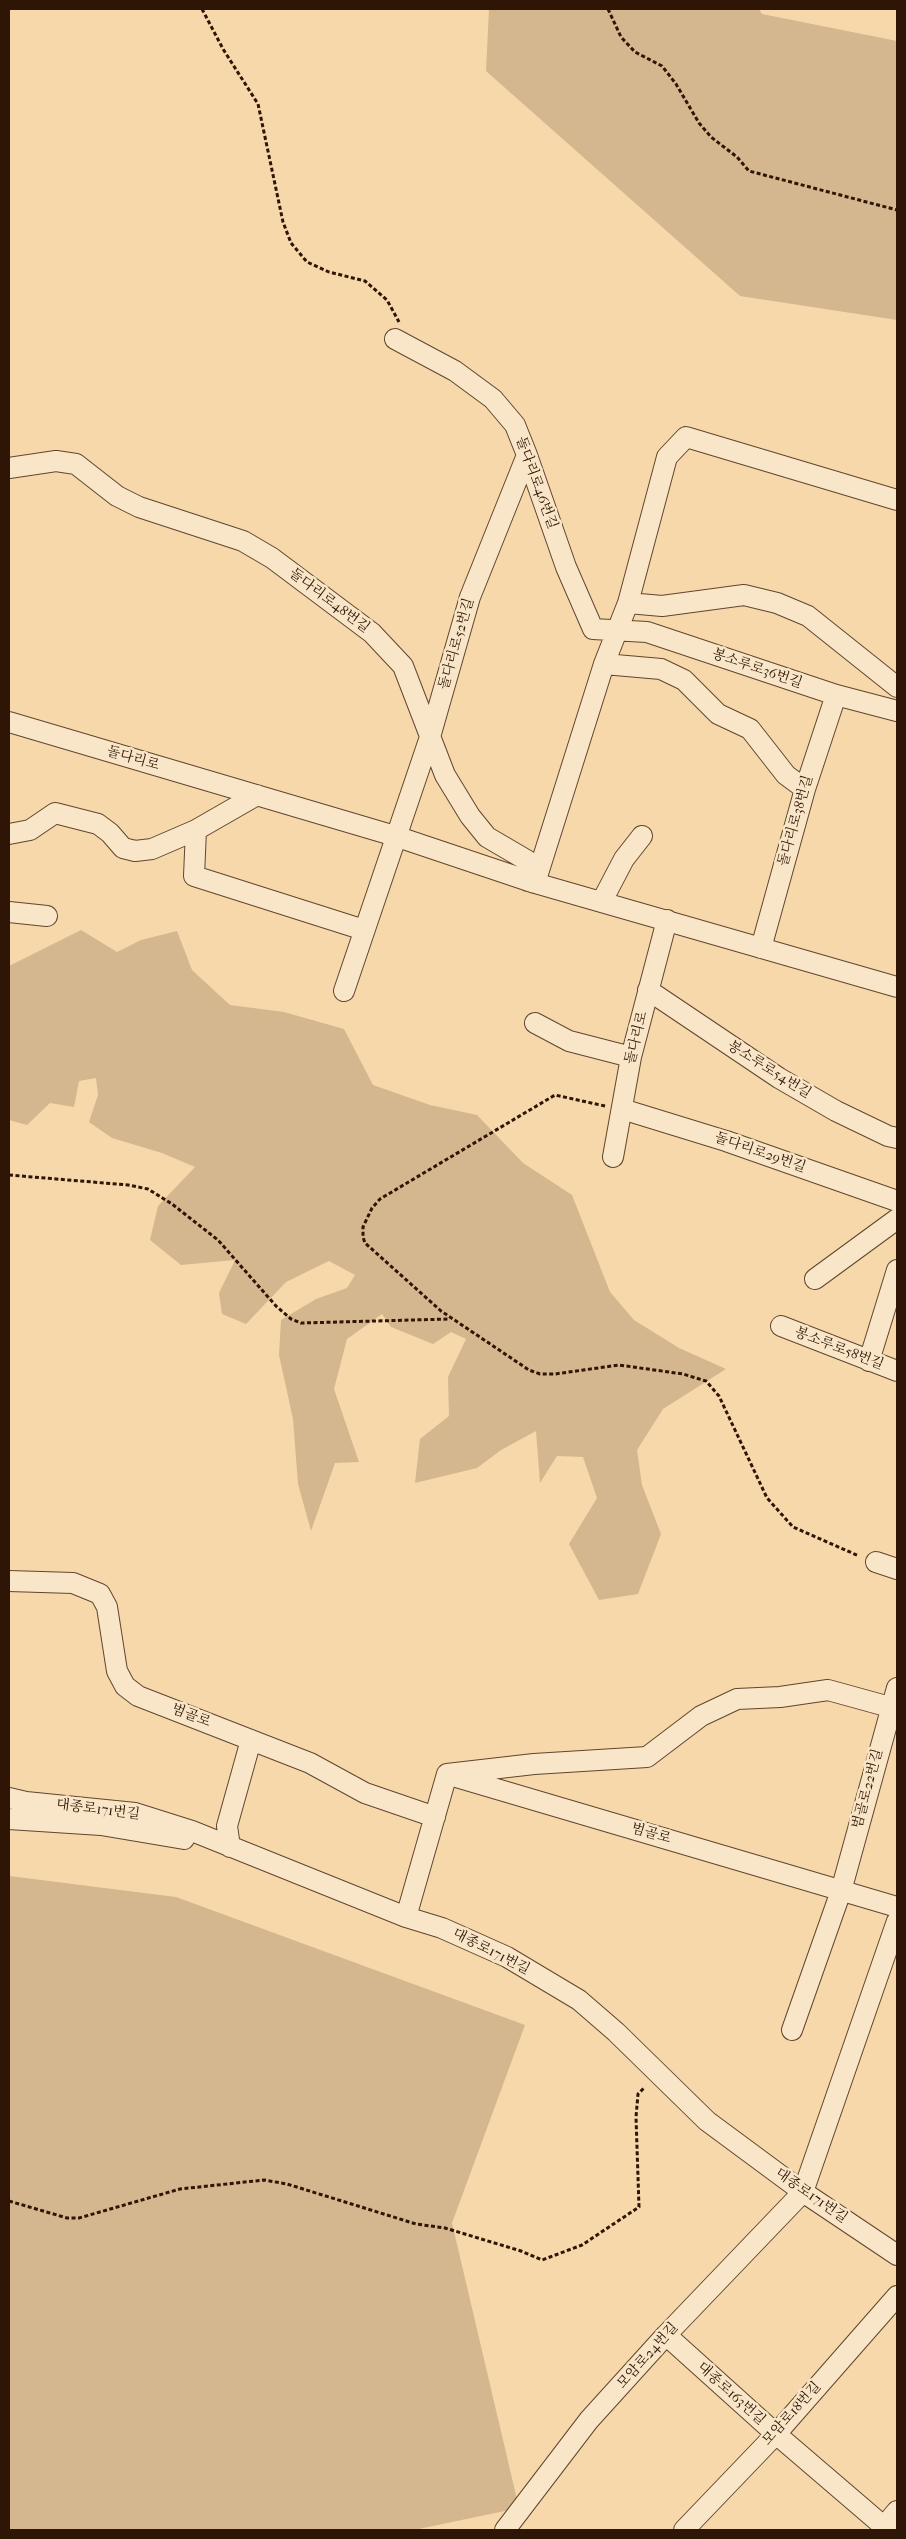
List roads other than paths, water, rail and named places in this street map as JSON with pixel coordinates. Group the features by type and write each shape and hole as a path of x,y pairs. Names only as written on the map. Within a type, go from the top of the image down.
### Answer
{"street":[{"name":"돌다리로46번길","path":"401,342 455,371 493,400 514,426 528,454 566,567 594,629 617,630"},
{"path":"531,882 604,664 628,603 667,457 686,437 897,500"},
{"name":"돌다리로52번길","path":"395,836 430,737 470,597 528,454"},
{"name":"돌다리로48번길","path":"9,468 56,461 76,464 116,496 139,507 243,540 272,558 372,633 403,666 445,775 470,816 487,837 528,861 531,882"},
{"path":"628,603 662,606 744,595 777,603 808,616 897,687"},
{"name":"봉소루로36번길","path":"617,630 647,632 836,695 897,711"},
{"path":"604,664 661,669 684,680 718,714 750,730 786,775 804,789"},
{"name":"돌다리로38번길","path":"761,948 804,789 836,695"},
{"name":"돌다리로","path":"9,722 395,836 531,882 897,987"},
{"path":"9,834 30,830 55,813 98,824 110,833 123,848 135,852 152,848 196,830 257,795"},
{"path":"196,830 194,876 364,930"},
{"path":"344,991 395,836"},
{"path":"602,901 624,859 642,836"},
{"path":"9,912 47,916"},
{"name":"돌다리로","path":"613,1157 631,1056 667,920"},
{"name":"봉소루로54번길","path":"648,990 779,1078 836,1111 888,1136 897,1138"},
{"path":"535,1023 569,1041 631,1056"},
{"name":"돌다리로29번길","path":"622,1109 726,1141 897,1201"},
{"path":"815,1279 897,1219"},
{"path":"870,1362 897,1270"},
{"name":"봉소루로58번길","path":"781,1326 897,1371"},
{"path":"876,1562 897,1569"},
{"name":"범골로","path":"9,1581 73,1583 100,1594 107,1606 117,1671 124,1686 138,1696 310,1763 365,1793 435,1817"},
{"name":"범골로22번길","path":"792,2030 841,1891 894,1708 897,1688"},
{"path":"406,1916 447,1774 534,1764 647,1757 701,1716 737,1699 780,1697 828,1690 894,1708"},
{"path":"9,1819 102,1825 230,1847 227,1826 251,1740"},
{"name":"범골로","path":"447,1774 897,1908"},
{"name":"대종로171번길","path":"9,1798 26,1802 136,1813 192,1831 406,1916 442,1928 507,1957 579,2000 616,2032 707,2121 803,2192 897,2256"},
{"path":"803,2192 897,1921"},
{"name":"모암로24번길","path":"505,2530 590,2420 666,2334 803,2192"},
{"name":"모암로18번길","path":"684,2530 776,2434 897,2296"},
{"name":"대종로163번길","path":"666,2334 776,2434 885,2529"},
{"path":"885,2529 897,2511"}]}
